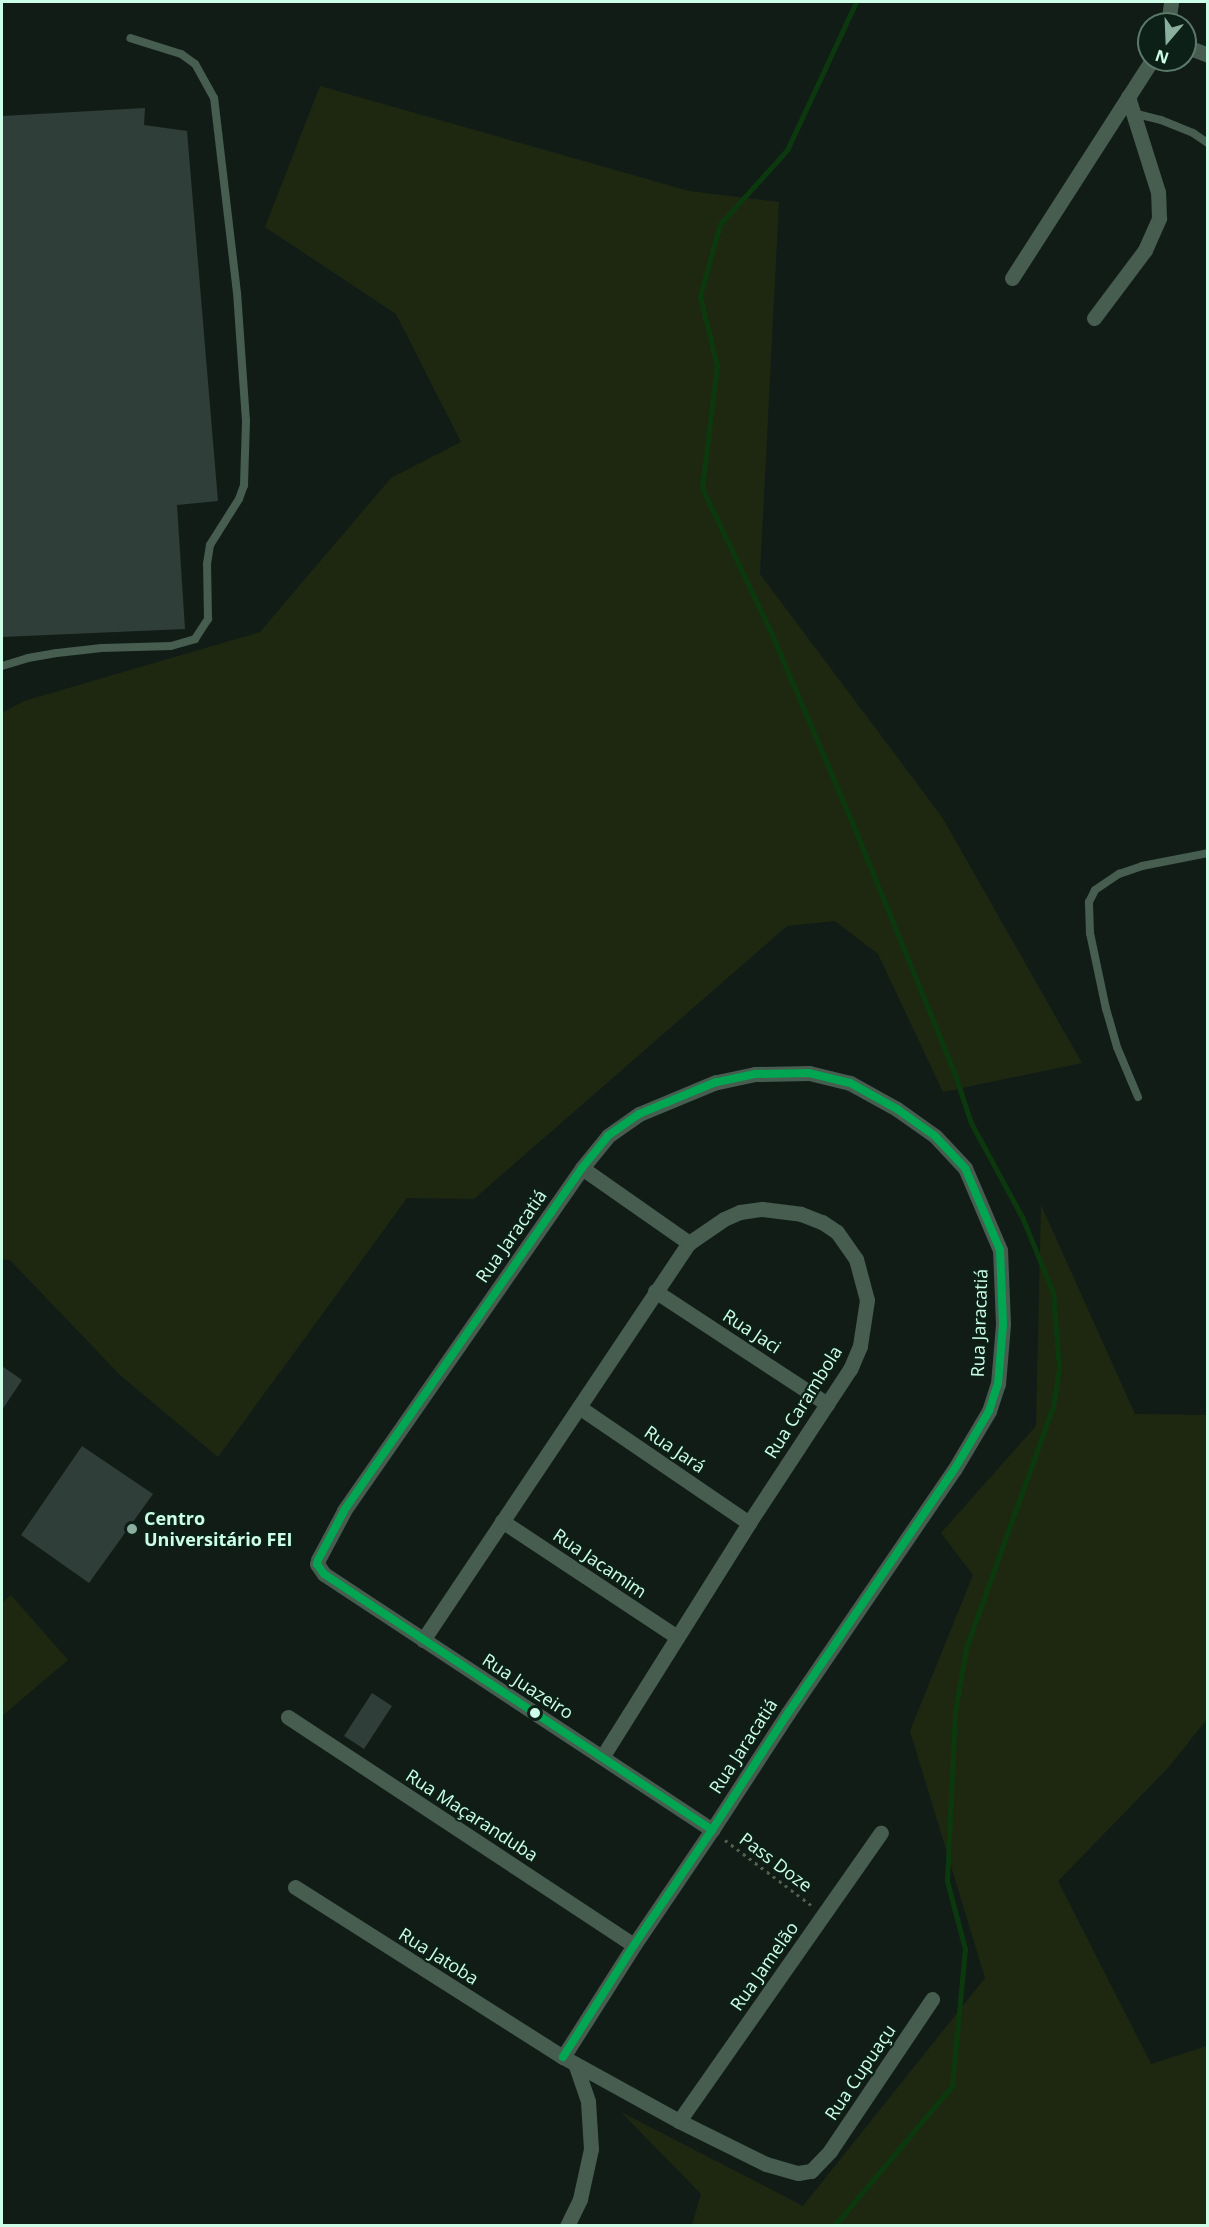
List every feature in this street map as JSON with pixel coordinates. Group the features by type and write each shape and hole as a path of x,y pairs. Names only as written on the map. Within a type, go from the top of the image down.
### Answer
{"street":[{"path":"1012,278 1144,72"},
{"path":"1094,318 1145,250 1160,218 1158,192 1128,97"},
{"name":"Rua Jaracatiá","path":"324,1574 317,1564 318,1560 345,1511 582,1168 608,1136 639,1114 716,1082 755,1074 809,1073 850,1083 897,1109 935,1137 965,1168 1000,1250 1003,1287 1001,1361 989,1411 954,1470 634,1945 569,2061"},
{"path":"582,1168 689,1244"},
{"name":"Rua Carambola","path":"423,1641 689,1244 724,1219 740,1212 762,1209 801,1214 837,1232 856,1258 867,1300 866,1322 850,1369 749,1523 602,1757"},
{"name":"Rua Jaci","path":"656,1291 827,1404"},
{"name":"Rua Jará","path":"579,1407 749,1523"},
{"name":"Rua Jacamim","path":"502,1521 677,1637"},
{"name":"Rua Juazeiro","path":"324,1574 712,1830"},
{"name":"Rua Maçaranduba","path":"288,1717 634,1945"},
{"name":"Rua Jamelão","path":"679,2121 880,1833"},
{"name":"Rua Jatoba","path":"295,1887 569,2061 679,2121 784,2171 798,2173 811,2170 818,2165"},
{"name":"Rua Cupuaçu","path":"818,2165 830,2151 932,1999"},
{"path":"567,2226 583,2188 591,2149 588,2101 569,2061"}],"lane":[{"path":"2,666 57,653 102,648 171,646 195,639 208,619 207,564 210,545 239,499 244,485 246,421 237,293 214,98 205,77 195,64 180,54 130,38"},
{"path":"1133,112 1193,133 1208,143"},
{"path":"1138,1096 1117,1047 1106,1009 1090,933 1089,902 1095,890 1119,874 1142,866 1208,854"}],"path":[{"name":"Pass Doze","path":"712,1830 824,1916"}],"green space":[{"path":"320,86 689,191 779,202 760,574 942,817 1082,1063 943,1092 878,954 835,921 787,926 474,1199 407,1198 218,1457 120,1375 10,1260 2,1259 2,713 24,701 260,632 391,478 461,442 396,314 265,227"},
{"path":"1041,1205 1135,1414 1207,1415 1207,1719 1168,1768 1058,1881 1151,2064 1207,2046 1207,2225 692,2225 701,2194 621,2112 803,2206 985,1978 910,1731 973,1575 941,1533 1036,1426"},
{"path":"11,1595 68,1660 2,1716 2,1603"}],"building":[{"path":"145,108 144,125 187,131 218,501 177,505 185,629 2,637 2,116"},
{"path":"2,1366 22,1380 2,1410"},
{"path":"82,1446 153,1494 89,1583 21,1535"},
{"path":"372,1693 392,1706 364,1749 344,1736"}],"waterway":[{"path":"834,2226 952,2086 965,1949 947,1881 955,1712 966,1648 1053,1406 1059,1369 1053,1293 1023,1219 971,1123 954,1072 854,827 770,630 702,488 717,366 700,296 720,224 787,150 856,2"}],"transit line":[{"path":"563,2057 634,1945 712,1830 788,1713 954,1470 989,1411 998,1384 1003,1324 1000,1250 965,1168 935,1136 897,1109 850,1083 809,1073 755,1074 716,1082 639,1114 608,1136 582,1168 344,1511 317,1564 324,1574 712,1830"}],"place":[{"name":"Centro Universitário FEI","path":"132,1529"}]}
